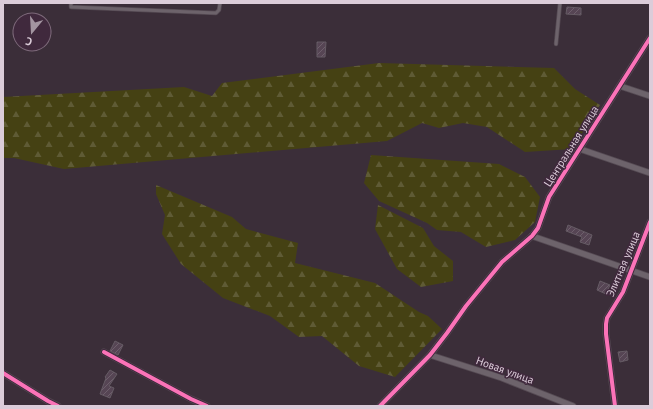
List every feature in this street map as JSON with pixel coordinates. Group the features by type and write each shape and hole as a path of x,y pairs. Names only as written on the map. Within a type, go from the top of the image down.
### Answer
{"street":[{"name":"Центральная улица","path":"380,406 430,355 466,306 502,262 532,236 538,228 549,197 650,38"},
{"path":"620,86 650,96"},
{"path":"580,149 650,173"},
{"name":"Элитная улица","path":"615,406 606,324 623,292 630,270 650,222"},
{"path":"532,236 650,277"},
{"path":"104,352 207,406"},
{"name":"Новая улица","path":"430,355 502,378 558,404 572,406"},
{"path":"3,373 58,406"}],"lane":[{"path":"71,3 71,7 216,13 219,10 220,3"},
{"path":"556,44 560,3"}],"green space":[{"path":"379,63 554,68 575,89 600,105 572,149 525,152 487,127 463,123 439,128 422,123 387,141 64,169 14,158 3,158 3,97 184,87 212,96 222,83"},
{"path":"371,155 499,164 525,177 540,197 535,222 515,240 486,247 461,232 437,230 427,223 379,201 364,183"},
{"path":"156,185 232,217 246,229 298,243 295,263 375,283 419,312 428,316 442,329 395,377 359,366 322,336 299,337 270,316 223,298 181,264 162,234 165,215 156,194"},
{"path":"378,205 423,228 434,246 453,261 453,281 421,287 397,269 375,229"}],"building":[{"path":"567,7 581,8 581,15 566,14"},
{"path":"317,42 326,42 325,57 317,57"},
{"path":"568,225 592,235 589,245 580,242 582,237 566,231"},
{"path":"600,281 610,285 606,294 597,290"},
{"path":"115,341 123,345 118,355 110,351"},
{"path":"627,351 628,360 620,362 618,352"},
{"path":"110,370 117,374 109,386 114,388 110,398 100,394 106,378 105,377"}],"cycle path":[{"path":"380,406 430,355 466,306 502,262 532,236 538,228 549,197 650,38"},
{"path":"615,406 606,334 607,318 623,292 650,222"},
{"path":"104,352 191,399 207,406"},
{"path":"3,373 58,406"}]}
